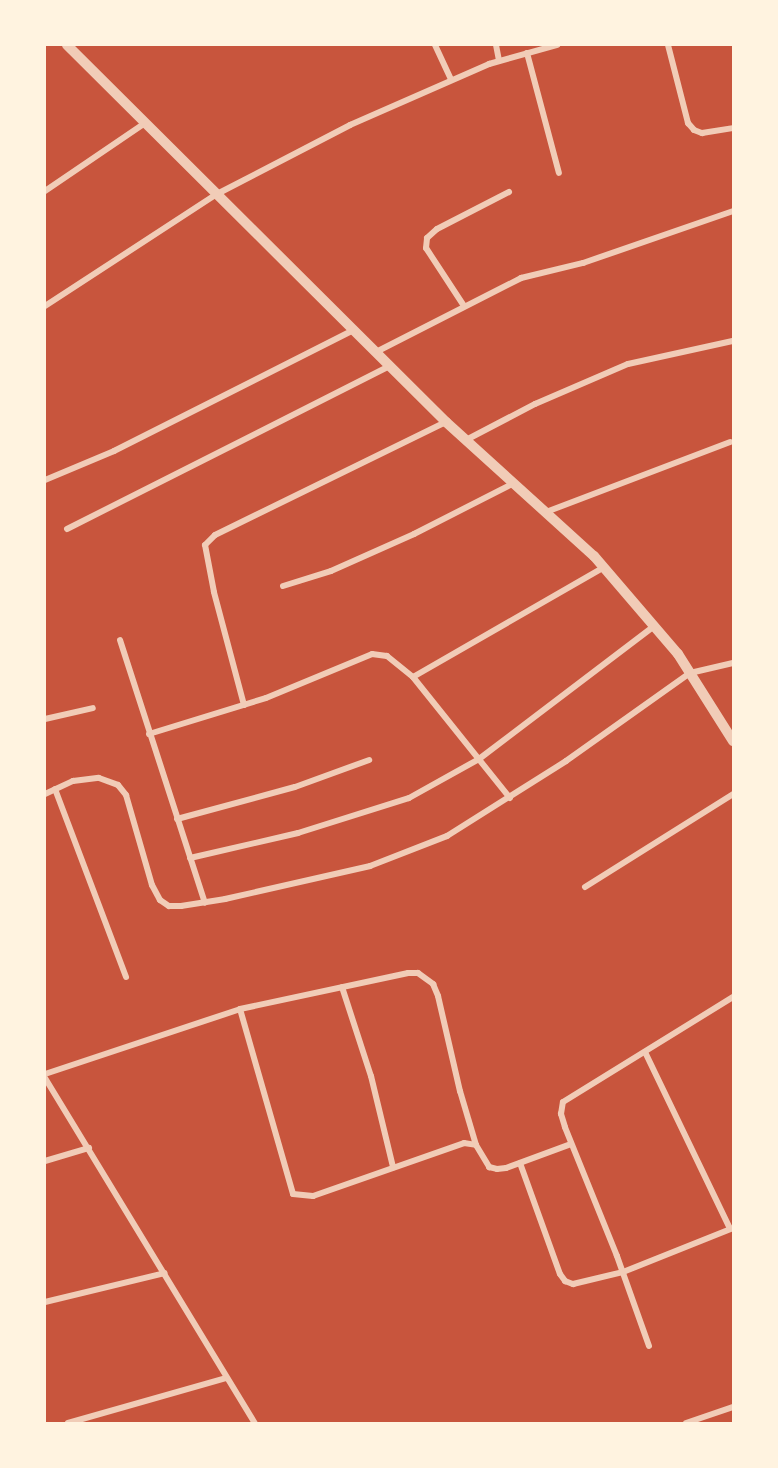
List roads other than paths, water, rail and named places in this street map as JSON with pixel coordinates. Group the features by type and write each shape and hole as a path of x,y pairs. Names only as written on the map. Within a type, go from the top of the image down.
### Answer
{"street":[{"path":"67,45 446,422 604,567 690,673 733,741"},
{"path":"435,45 451,79"},
{"path":"496,45 500,61"},
{"path":"45,306 217,194 350,124 451,79 500,61 557,45"},
{"path":"668,45 688,123 694,130 702,133 733,128"},
{"path":"527,53 559,173"},
{"path":"45,191 145,123"},
{"path":"464,306 426,248 428,238 437,229 509,192"},
{"path":"376,352 521,278 583,263 733,211"},
{"path":"45,480 114,451 354,330"},
{"path":"466,440 535,404 628,364 733,341"},
{"path":"68,529 390,366"},
{"path":"244,705 214,592 205,544 215,535 446,422"},
{"path":"546,512 730,442"},
{"path":"283,586 362,557 514,483"},
{"path":"413,677 604,567"},
{"path":"190,858 298,833 409,798 479,759 654,626"},
{"path":"120,640 205,903"},
{"path":"149,734 244,705 372,654 387,656 413,677 510,798"},
{"path":"45,794 73,781 99,778 118,785 126,795 152,885 160,900 169,906 205,903 370,866 447,836 510,798 690,673 733,663"},
{"path":"45,719 93,708"},
{"path":"177,819 295,787 369,760"},
{"path":"55,789 126,977"},
{"path":"585,887 733,795"},
{"path":"255,1423 45,1076 240,1009 408,973 418,973 433,984 438,996 460,1091 476,1145 489,1167 507,1168 571,1144"},
{"path":"342,987 371,1076 393,1167"},
{"path":"649,1346 623,1272 571,1144 561,1114 563,1102 733,997"},
{"path":"240,1009 293,1194 313,1196 464,1143 476,1145"},
{"path":"520,1163 560,1274 565,1281 573,1284 584,1284 623,1272 732,1229 645,1052"},
{"path":"45,1161 88,1148"},
{"path":"45,1302 165,1273"},
{"path":"68,1423 226,1378"},
{"path":"686,1423 733,1407"}]}
